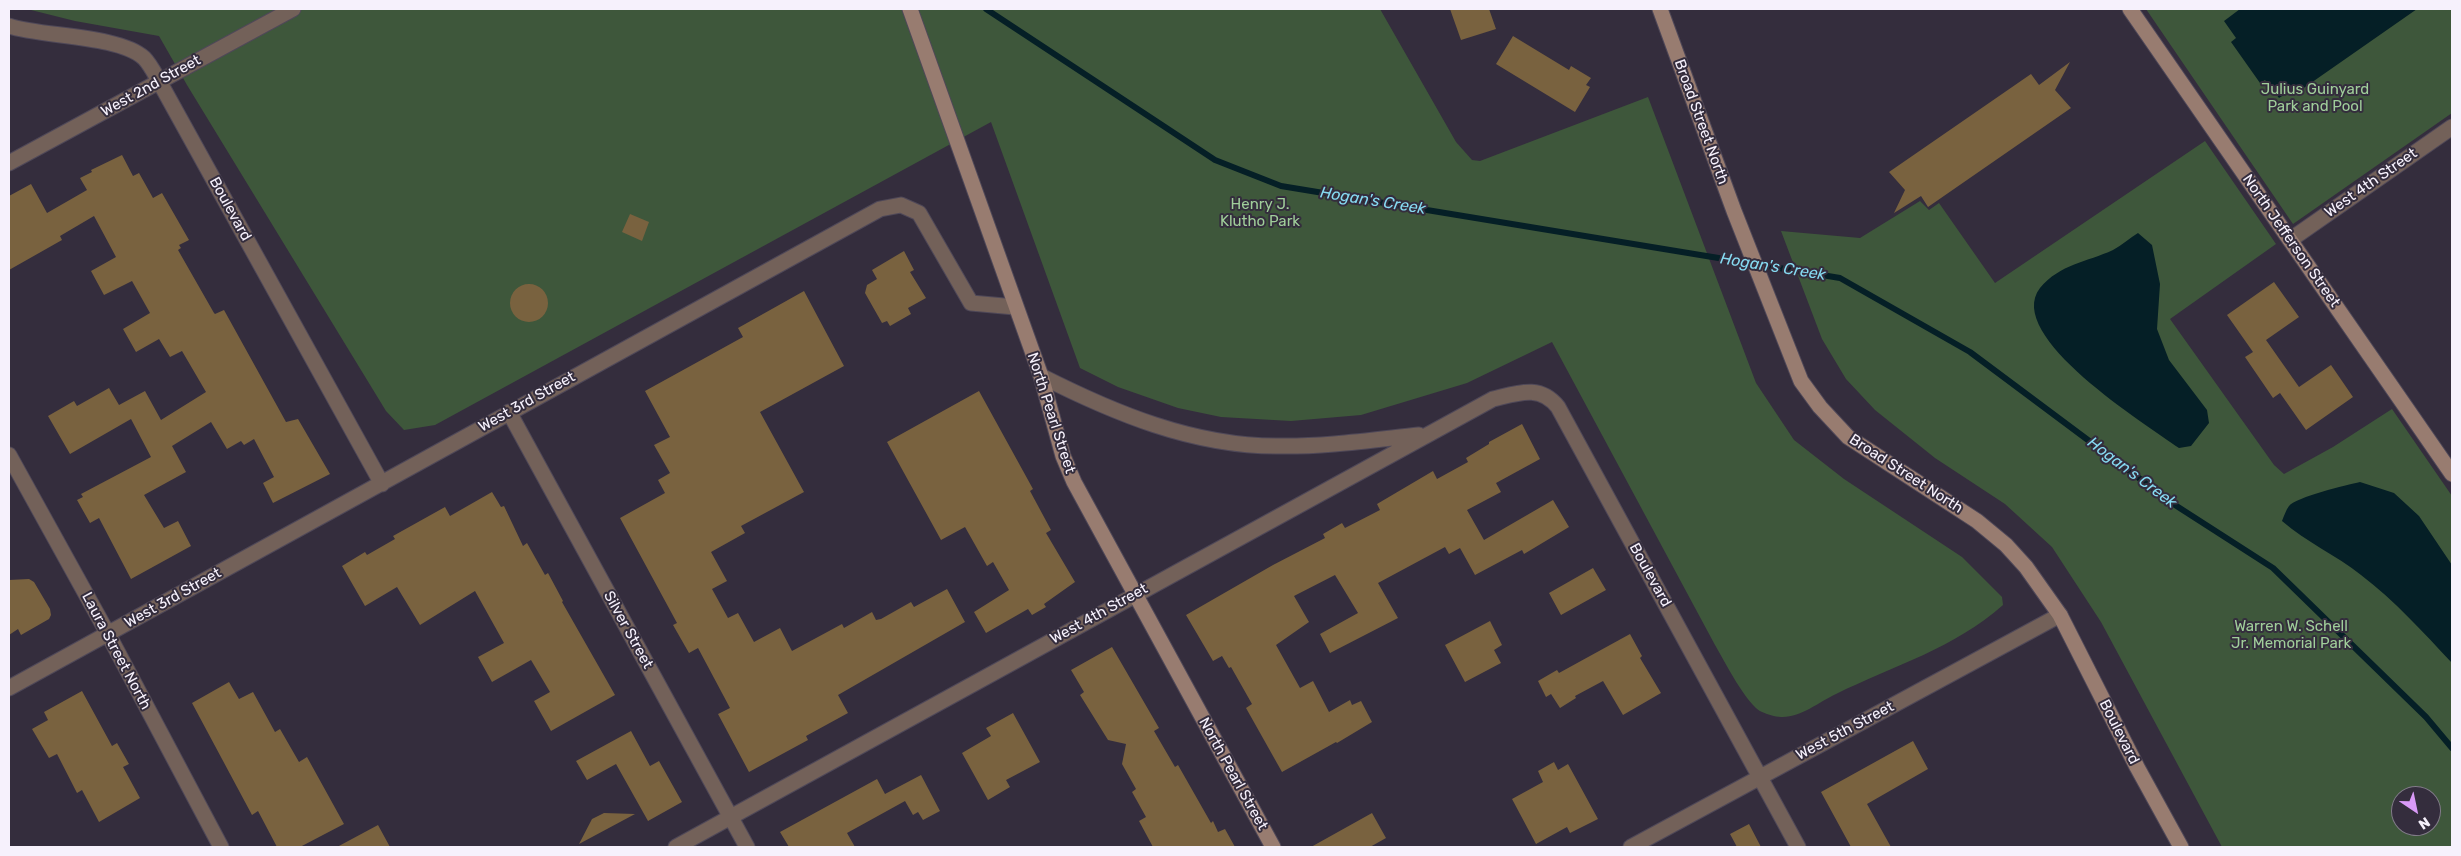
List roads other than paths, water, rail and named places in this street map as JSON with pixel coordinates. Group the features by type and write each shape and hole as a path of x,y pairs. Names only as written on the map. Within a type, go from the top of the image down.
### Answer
{"street":[{"name":"West 2nd Street","path":"9,163 293,9"},
{"name":"Broad Street North","path":"1660,9 1770,307 1801,381 1825,413 1860,446 1977,521 2006,545 2038,582 2060,615"},
{"name":"North Jefferson Street","path":"2130,9 2452,474"},
{"name":"North Pearl Street","path":"913,15 973,180 1015,308 1041,376 1063,456 1074,482 1273,847"},
{"name":"Boulevard","path":"9,26 61,34 127,48 144,59 160,81 382,484"},
{"name":"West 4th Street","path":"2290,240 2452,127"},
{"name":"West 3rd Street","path":"9,688 880,209 901,204 919,213 971,303 1015,308"},
{"path":"1041,376 1092,402 1148,423 1209,439 1274,446 1339,444 1427,435"},
{"name":"Boulevard","path":"1526,390 1550,397 1558,407 1761,776 1798,847"},
{"name":"West 4th Street","path":"676,847 1493,399 1526,390"},
{"name":"Silver Street","path":"509,412 747,847"},
{"name":"Laura Street North","path":"9,456 108,634 221,847"},
{"name":"Boulevard","path":"2060,615 2137,767 2181,847"},
{"name":"West 5th Street","path":"1631,847 2060,615"}],"water":[{"path":"2240,9 2417,9 2298,92 2295,88 2279,98 2265,80 2260,83 2231,42 2236,38 2224,21"},
{"path":"2138,233 2152,245 2160,284 2157,329 2169,360 2207,410 2209,423 2191,446 2179,448 2111,400 2084,377 2059,354 2042,330 2034,308 2040,288 2056,274 2074,264 2113,250"},
{"path":"2360,482 2394,493 2419,516 2452,565 2452,663 2385,595 2351,568 2282,521 2289,506 2301,499"}],"waterway":[{"name":"Hogan's Creek","path":"986,9 1215,160 1281,186 1840,278 1970,352 2175,505 2273,568 2426,717 2452,748"}],"park label":[{"name":"Julius Guinyard Park and Pool","path":"2315,98"},
{"name":"Henry J. Klutho Park","path":"1260,214"},
{"name":"Warren W. Schell Jr. Memorial Park","path":"2291,636"}]}
